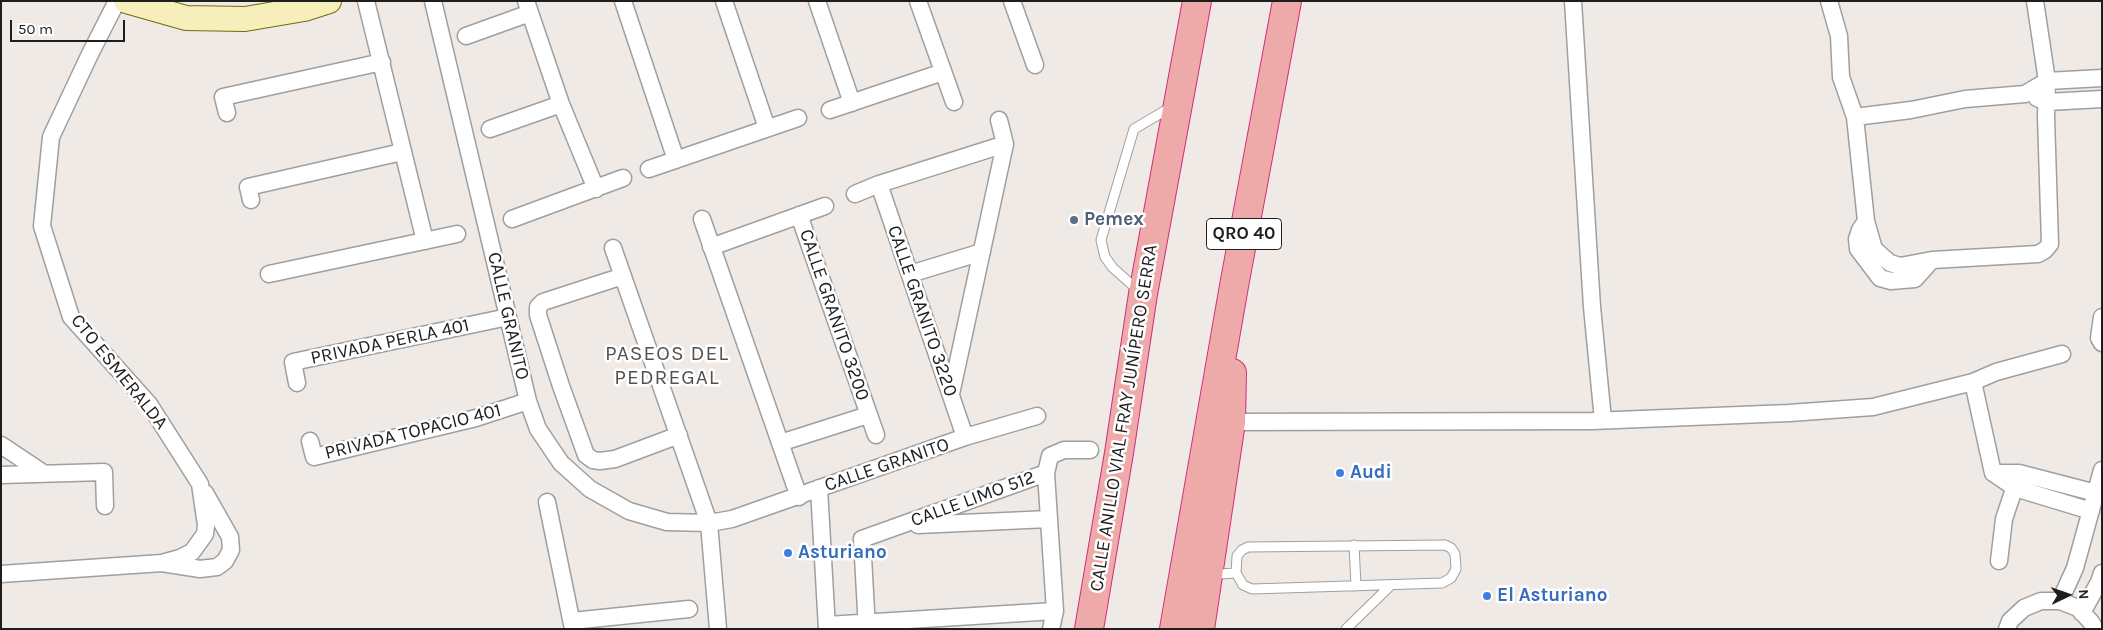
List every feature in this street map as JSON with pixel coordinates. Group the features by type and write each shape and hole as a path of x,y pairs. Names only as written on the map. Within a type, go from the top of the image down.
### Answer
{"highway":[{"name":"QRO 40","path":"1174,629 1234,286 1287,1"},
{"name":"CALLE ANILLO VIAL FRAY JUNÍPERO SERRA","path":"1088,629 1119,453 1143,294 1196,3"},
{"path":"1206,623 1206,581 1225,552 1231,422 1234,286"}],"main road":[{"path":"126,1 186,18 245,19 304,9 329,1"}],"street":[{"name":"CTO ESMERALDA","path":"117,1 51,138 42,226 71,317 149,404 200,484 230,537 231,550 225,561 217,567 200,569 162,563"},
{"path":"366,1 425,241"},
{"name":"CALLE GRANITO","path":"432,1 528,401 538,429 560,463 590,489 629,511 667,522 709,523 732,519 965,438 1037,416"},
{"path":"623,1 676,160"},
{"path":"724,1 767,128"},
{"path":"817,1 852,103"},
{"path":"918,1 954,102"},
{"path":"1572,1 1592,306 1603,420"},
{"path":"1830,1 1839,36 1841,76 1855,118 1866,221 1860,230 1858,250 1880,278 1891,281 1915,279 1932,260 2038,254 2050,244 2046,117 2047,81 2035,1"},
{"path":"1015,6 1035,65"},
{"path":"466,36 528,7 561,104 596,189"},
{"path":"227,113 223,97 382,62"},
{"path":"830,110 943,72"},
{"path":"2025,94 2047,81 2102,78"},
{"path":"1855,118 1911,110 1965,99 2025,94 2047,102 2102,100"},
{"path":"490,129 561,104"},
{"path":"649,169 798,118"},
{"path":"951,394 1005,144 998,120"},
{"path":"855,194 879,184 1005,144"},
{"path":"250,200 248,187 402,152"},
{"path":"512,219 623,178"},
{"name":"CALLE GRANITO 3220","path":"879,184 965,438"},
{"name":"CALLE GRANITO 3200","path":"711,247 826,206"},
{"name":"CALLE GRANITO 3200","path":"799,216 876,435"},
{"path":"702,219 799,496"},
{"path":"270,274 457,234"},
{"path":"613,248 709,523 718,629"},
{"path":"910,274 982,252"},
{"path":"623,276 543,302 538,307 538,315 561,386 586,455 593,460 615,459 679,435"},
{"name":"PRIVADA PERLA 401","path":"296,383 293,362 508,317"},
{"path":"2102,317 2099,338 2102,342"},
{"path":"1231,422 1603,420 1789,413 1873,407 1973,382 1996,372 2062,354"},
{"path":"1973,382 1993,473 2091,511"},
{"name":"PRIVADA TOPACIO 401","path":"310,441 314,457 476,418 528,401"},
{"name":"CALLE GRANITO 3200","path":"780,443 868,415"},
{"path":"1,445 44,472"},
{"name":"CALLE LIMO 512","path":"1051,629 1055,611 1046,473 1050,456 1064,450 1090,450"},
{"path":"2060,601 2075,568 2102,470"},
{"path":"1,475 44,472 104,472 105,506"},
{"name":"CALLE LIMO 512","path":"866,625 862,538 901,526 1046,473"},
{"path":"2017,481 2096,493"},
{"path":"1999,561 2004,519 2017,481"},
{"name":"CTO ESMERALDA","path":"1,574 162,563 180,558 192,552 205,534 206,525 200,484"},
{"path":"819,488 827,627 1055,611"},
{"path":"547,502 572,625 689,609"},
{"name":"CALLE LIMO 512","path":"901,526 1049,519"},
{"path":"2082,613 2102,573"},
{"path":"2007,629 2010,621 2024,608 2041,601 2060,601 2078,608 2095,629"}],"lane":[{"path":"1143,294 1112,268 1104,256 1101,240 1134,129 1178,104"},
{"path":"1354,545 1356,586"},
{"path":"1354,545 1445,545 1451,548 1455,554 1456,569 1451,578 1442,583 1252,589 1243,585 1225,552 1242,550 1248,547 1354,545"},
{"path":"1206,581 1220,574 1236,573"},
{"path":"1346,629 1390,586"}],"place":[{"name":"Pemex","path":"1074,220"},
{"name":"Audi","path":"1340,473"},
{"name":"Asturiano","path":"788,553"},
{"name":"El Asturiano","path":"1487,596"}],"district":[{"name":"PASEOS DEL PEDREGAL","path":"667,366"}]}
